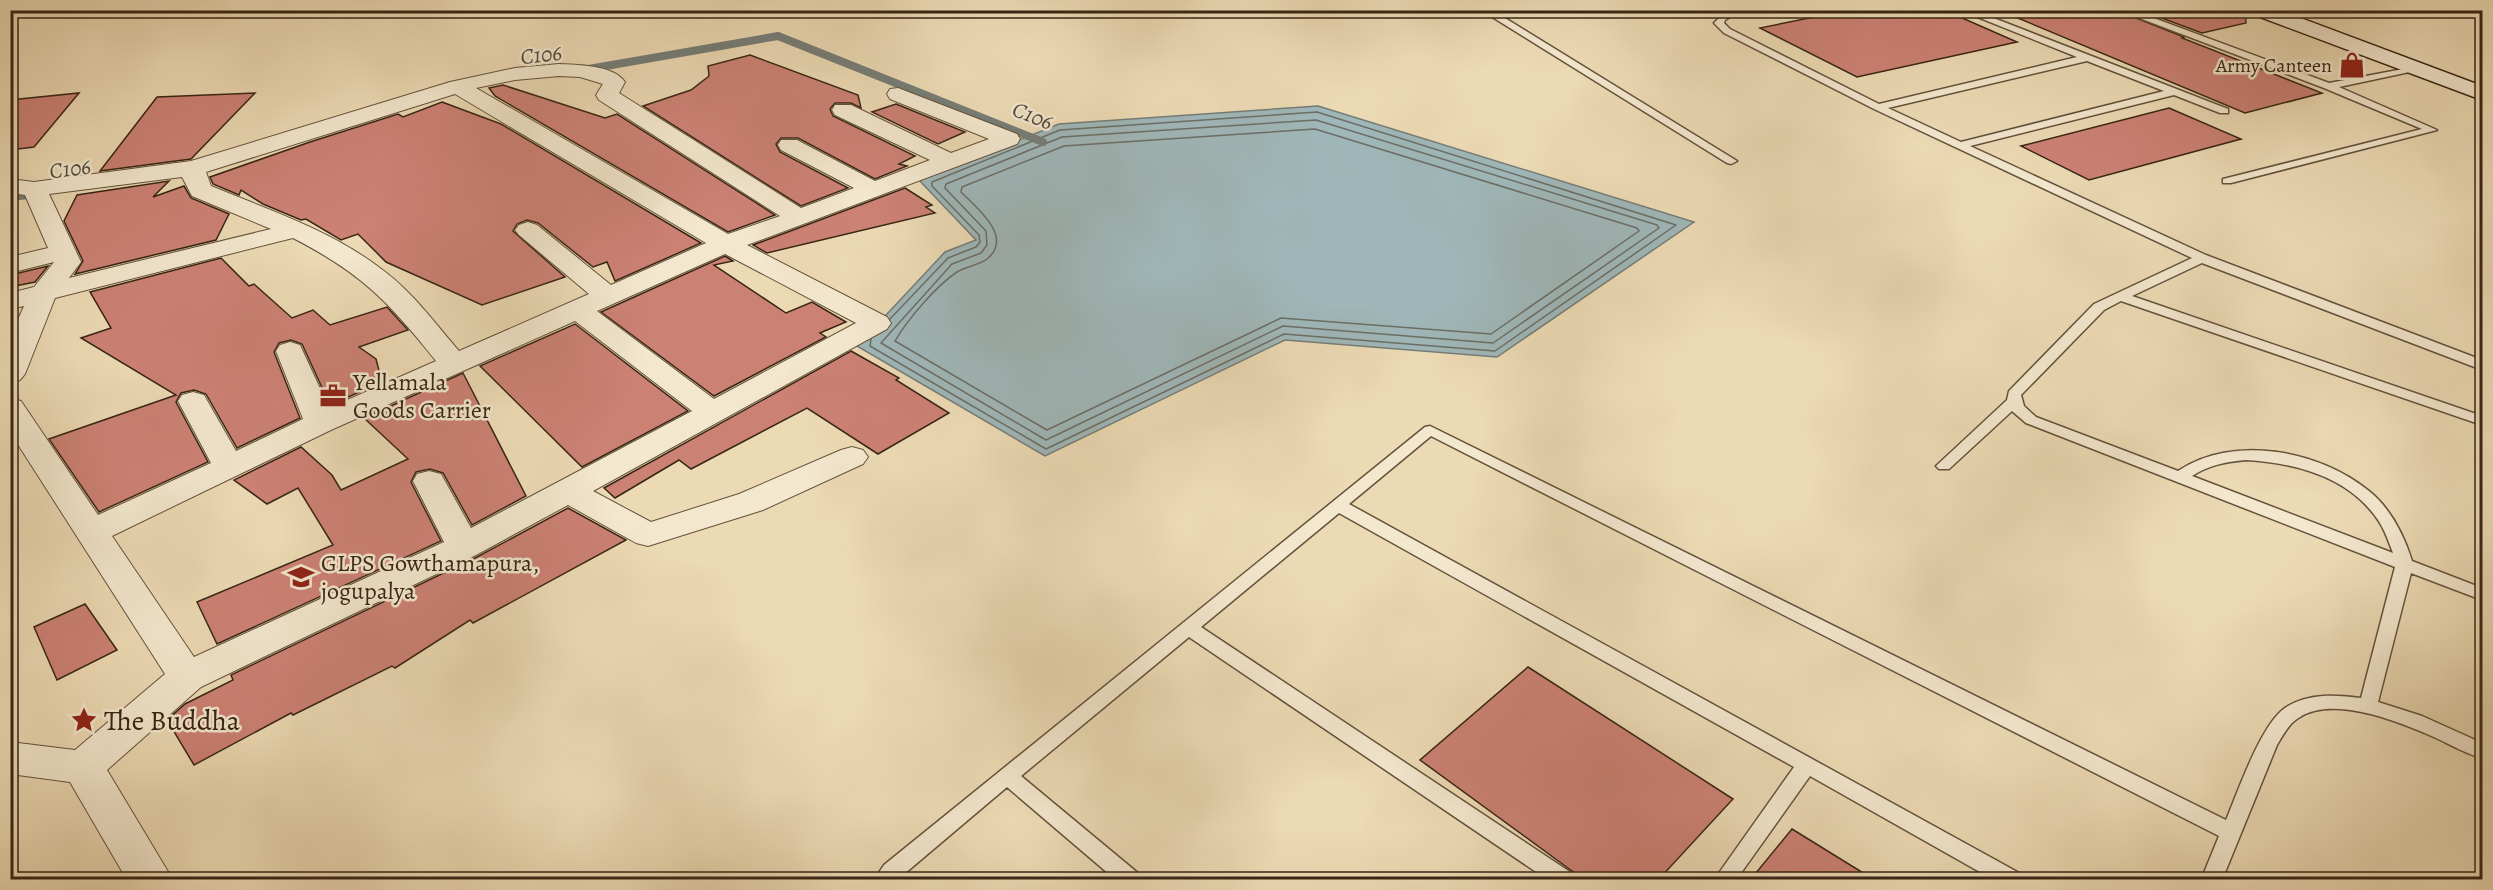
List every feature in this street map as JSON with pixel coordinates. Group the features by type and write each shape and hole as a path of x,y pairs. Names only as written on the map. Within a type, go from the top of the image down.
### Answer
{"main road":[{"path":"2259,10 2482,93"},
{"path":"2290,10 2482,79"}],"street":[{"path":"10,374 43,293 68,262 22,188 194,171 457,86 511,73 562,71 607,78 615,82 608,95 796,216"},
{"path":"10,758 83,767 187,677 464,548 877,323 726,244 457,86"},
{"path":"92,532 320,423 726,244 796,216 1009,139 898,94"},
{"path":"843,110 950,161"},
{"path":"789,145 873,189"},
{"path":"194,171 201,191 296,230 358,264 391,290 455,365"},
{"path":"10,301 296,230"},
{"path":"528,230 607,295"},
{"path":"10,265 63,252"},
{"path":"577,309 713,412"},
{"path":"291,351 320,423"},
{"path":"193,400 229,467"},
{"path":"10,407 187,677"},
{"path":"568,491 648,535 751,502 852,457"},
{"path":"429,481 464,548"},
{"path":"83,767 151,879"}],"lane":[{"path":"1485,10 1731,161"},
{"path":"1738,10 1730,12 1720,20 1719,23 1727,31 1878,107 2202,258 2482,365"},
{"path":"1965,10 2224,111"},
{"path":"2122,10 2328,86 2432,130 2227,181"},
{"path":"1878,107 2087,58"},
{"path":"2328,86 2416,68"},
{"path":"1960,145 2174,92"},
{"path":"1944,466 2013,402 2014,394 2099,307 2202,258"},
{"path":"2121,297 2482,421"},
{"path":"2013,402 2031,420 2482,594"},
{"path":"884,879 891,870 1430,430 2231,832"},
{"path":"2180,477 2190,467 2207,461 2254,455 2280,458 2324,471 2344,480 2368,500 2394,530 2404,564 2367,706"},
{"path":"1338,506 2014,879"},
{"path":"1189,628 1566,879"},
{"path":"2211,879 2268,744 2281,723 2293,712 2309,704 2367,706 2421,723 2482,751"},
{"path":"1724,879 1807,765"},
{"path":"1007,776 1132,879"}],"water":[{"path":"1318,106 1694,222 1497,357 1285,340 1045,456 857,346 945,252 976,240 919,180 1059,124"}],"building":[{"path":"1849,10 1944,10 2017,42 1857,77 1760,28"},
{"path":"2116,10 2322,93 2245,113 2001,11"},
{"path":"2140,10 2245,10 2246,23 2202,33"},
{"path":"750,55 858,95 861,108 851,103 835,103 830,109 833,116 915,156 899,164 907,166 875,179 798,138 781,138 776,144 780,152 848,188 801,206 643,106 691,90 709,76 708,66"},
{"path":"503,85 605,118 617,114 775,215 728,232 495,96 489,88"},
{"path":"79,93 34,147 10,150 10,100"},
{"path":"255,93 191,159 100,171 157,97"},
{"path":"442,102 501,124 701,243 615,281 607,262 593,267 538,223 527,220 517,224 513,231 565,277 482,305 386,262 358,234 341,240 306,219 301,220 263,204 241,190 239,195 213,184 210,177 310,142 398,114 403,117"},
{"path":"896,104 965,132 938,144 872,112"},
{"path":"2169,108 2241,139 2089,180 2021,146"},
{"path":"169,181 153,197 184,186 191,198 229,214 216,240 75,274 83,261 64,221 77,195"},
{"path":"905,188 932,205 926,207 935,213 767,253 753,245"},
{"path":"725,256 733,261 714,265 786,313 812,302 846,322 820,333 826,337 714,396 601,312"},
{"path":"221,258 249,286 254,284 292,318 313,310 330,325 387,307 408,330 359,347 376,359 382,382 330,405 302,344 291,340 279,343 274,352 300,418 237,448 206,394 194,390 181,393 176,402 208,462 99,512 49,439 176,395 81,338 111,328 90,292"},
{"path":"48,266 35,282 10,287 10,275"},
{"path":"575,324 688,411 582,467 480,366"},
{"path":"851,351 899,378 896,380 949,413 878,454 807,408 691,469 679,460 615,498 604,488"},
{"path":"463,373 526,496 472,525 443,473 430,469 416,472 411,482 441,541 217,644 197,602 333,545 298,488 267,504 234,480 301,447 332,475 341,490 408,459 364,418"},
{"path":"568,508 626,540 473,623 470,620 395,668 392,666 293,715 291,713 194,765 167,720 185,704 233,680 231,675 477,557"},
{"path":"85,604 117,650 57,680 34,627"},
{"path":"1528,667 1733,799 1659,879 1583,879 1420,760"},
{"path":"1792,829 1873,879 1751,879"}],"waterway":[{"name":"C106","path":"583,70 778,36 1043,142"},
{"name":"C106","path":"10,196 38,193"}],"place":[{"name":"Army Canteen","path":"2352,65"},
{"name":"Yellamala Goods Carrier","path":"333,396"},
{"name":"GLPS Gowthamapura, jogupalya","path":"301,577"},
{"name":"The Buddha","path":"84,720"}]}
